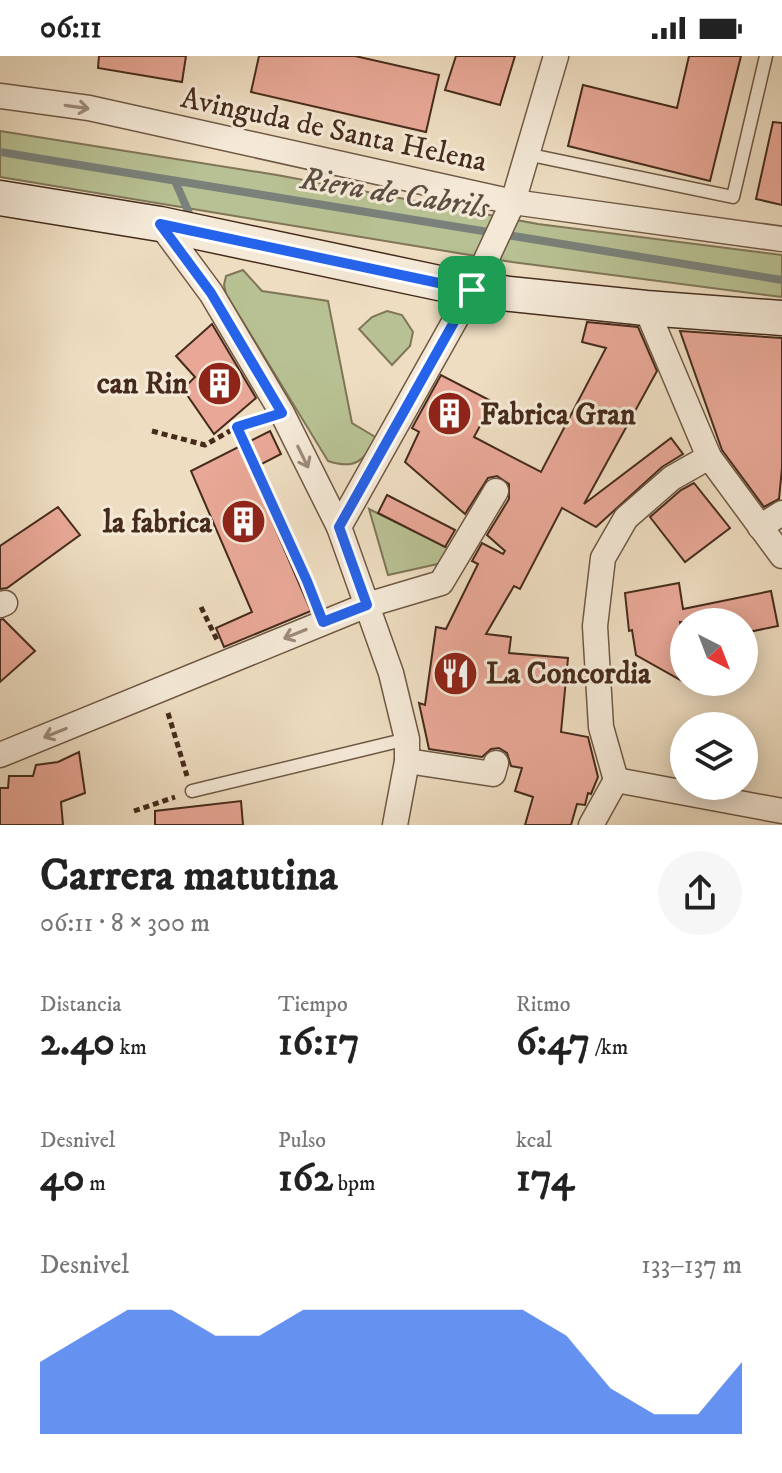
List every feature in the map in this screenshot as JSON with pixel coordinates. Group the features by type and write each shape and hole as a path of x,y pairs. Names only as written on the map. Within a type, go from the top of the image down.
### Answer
{"street":[{"path":"339,527 477,279 509,211 556,56"},
{"name":"Avinguda de Santa Helena","path":"0,96 89,108 509,211 782,239"},
{"path":"0,198 646,308 782,318"},
{"path":"160,224 211,293 282,413 339,527 391,673 407,750 395,825"},
{"path":"646,308 709,457 782,556"},
{"path":"591,825 616,780 601,727 598,683 595,626 603,558 626,518 672,478 709,457"},
{"path":"0,755 323,622 441,583 496,491"},
{"path":"327,505 352,503"},
{"path":"760,527 782,513"},
{"path":"407,750 493,774 496,763"},
{"path":"616,780 782,811"}],"lane":[{"path":"526,154 733,197 766,56"},
{"path":"192,791 407,750"}],"path":[{"path":"152,431 205,445 237,427 282,413"},
{"path":"237,427 323,622"},
{"path":"201,607 227,662"},
{"path":"134,811 192,791 161,689"}],"green space":[{"path":"0,131 277,175 538,224 782,255 782,297 512,262 0,177"},
{"path":"243,270 262,291 328,301 352,423 377,438 358,462 337,464 328,461 226,294 226,276"},
{"path":"387,311 402,315 413,332 410,346 392,365 359,329 372,317"},
{"path":"369,509 450,549 442,563 388,575"}],"building":[{"path":"99,56 186,56 182,82 98,68"},
{"path":"259,56 355,56 439,75 426,132 251,92"},
{"path":"456,56 515,56 500,105 445,90"},
{"path":"689,56 741,56 710,181 568,146 583,85 677,108"},
{"path":"773,122 782,123 782,205 756,199"},
{"path":"587,322 638,327 657,371 584,504 671,438 683,454 662,467 596,527 562,508 520,589 514,586 486,634 511,637 509,653 568,658 561,732 588,737 598,777 585,805 577,804 571,825 525,825 533,797 515,791 522,768 511,766 507,753 499,748 491,749 482,757 429,749 419,703 425,705 436,627 446,629 478,564 472,561 482,543 503,554 505,551 487,535 509,499 509,484 497,476 488,478 465,514 405,462 419,432 412,428 441,375 493,402 474,437 541,472 606,348 582,342"},
{"name":"can Rin","path":"212,324 256,398 214,434 183,389 195,377 176,356"},
{"path":"680,331 782,338 782,468 779,499 764,507 722,450"},
{"name":"la fabrica","path":"270,431 281,454 250,470 311,611 224,647 216,628 252,612 191,471"},
{"path":"694,483 730,528 685,562 650,517 681,490"},
{"path":"387,495 455,530 445,547 378,513"},
{"path":"58,507 80,535 7,588 0,589 0,546"},
{"path":"679,583 683,608 670,608 670,674 636,655 632,630 629,631 625,593"},
{"path":"771,591 778,626 758,630 758,608 688,608"},
{"path":"3,619 35,651 0,682 0,620"},
{"path":"79,752 85,793 61,802 63,825 0,825 0,788 8,788 9,776 33,776 36,765 58,762"},
{"path":"241,801 243,825 155,825 155,811"}],"waterway":[{"name":"Riera de Cabrils","path":"0,152 782,280"},
{"path":"175,181 189,213"}],"place":[{"name":"can Rin","path":"219,383"},
{"name":"Fabrica Gran","path":"449,414"},
{"name":"la fabrica","path":"243,522"},
{"name":"La Concordia","path":"455,673"}],"route":[{"path":"160,224 472,290 339,527 367,605 323,622 237,427 282,413 211,293 160,224"}]}
